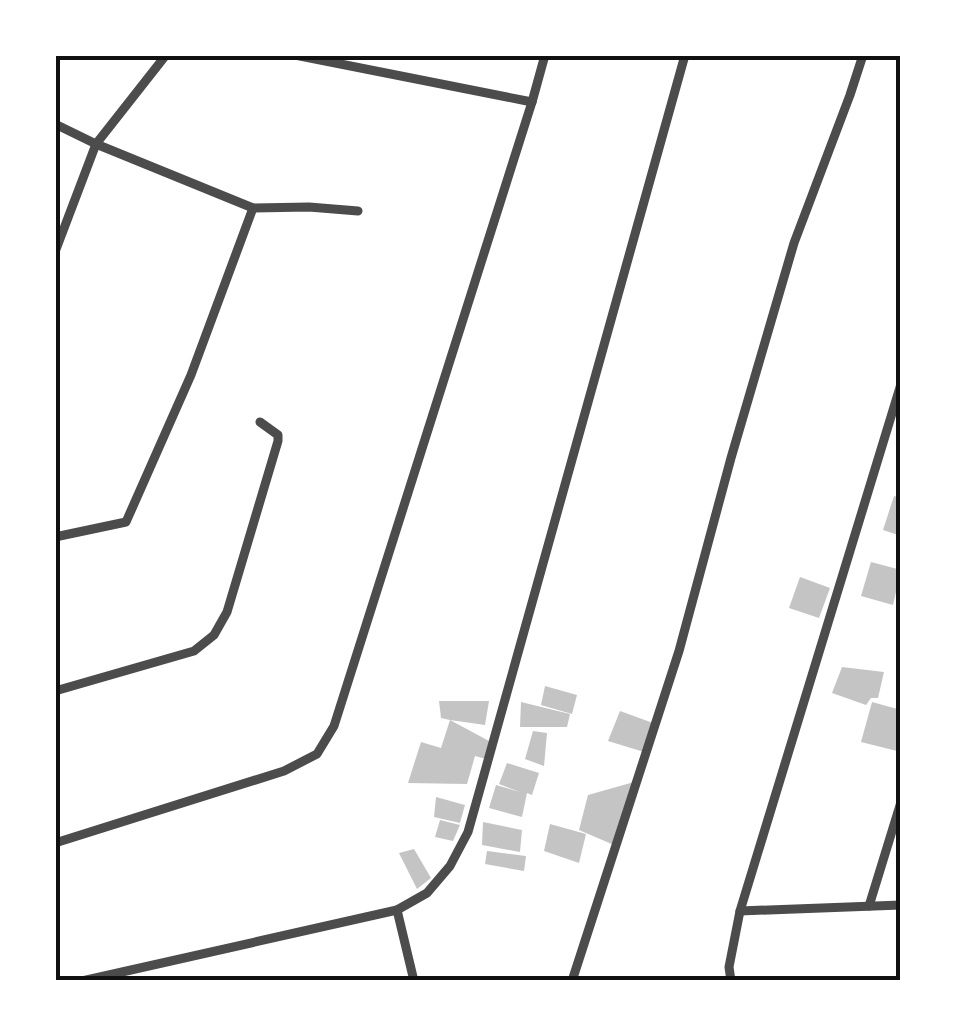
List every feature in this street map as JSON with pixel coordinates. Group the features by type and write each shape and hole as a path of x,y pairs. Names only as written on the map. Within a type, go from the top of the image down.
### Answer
{"street":[{"path":"55,252 96,144 166,55"},
{"path":"294,55 532,102"},
{"path":"55,843 284,771 317,754 334,726 545,55"},
{"path":"82,981 397,910 427,892 450,866 468,832 685,55"},
{"path":"572,981 679,651 794,243 862,55"},
{"path":"55,124 254,208 358,211"},
{"path":"55,537 126,522 190,375 254,208"},
{"path":"730,981 740,911 901,384"},
{"path":"55,691 194,651 214,635 227,612 278,442 278,435 260,422"},
{"path":"869,906 901,802"},
{"path":"740,911 901,905"},
{"path":"397,910 414,981"}],"building":[{"path":"894,496 901,498 901,536 883,530"},
{"path":"871,562 901,570 893,605 861,596"},
{"path":"800,577 830,588 819,618 789,608"},
{"path":"842,667 884,672 878,698 871,698 866,705 832,693"},
{"path":"545,686 577,695 572,714 541,705"},
{"path":"439,701 489,701 485,725 441,718"},
{"path":"521,702 570,714 567,727 520,727"},
{"path":"872,702 901,710 897,751 861,742"},
{"path":"620,711 653,723 644,752 608,741"},
{"path":"450,720 489,741 486,759 475,756 467,784 408,783 421,742 441,748"},
{"path":"533,731 547,733 544,766 525,759"},
{"path":"507,763 539,773 532,795 527,793 522,817 489,808 496,785 520,792 499,784"},
{"path":"634,782 614,845 579,830 588,795"},
{"path":"436,797 465,805 460,823 434,817"},
{"path":"440,820 460,825 453,841 435,837"},
{"path":"483,822 522,830 520,852 482,845"},
{"path":"550,824 586,834 579,863 544,851"},
{"path":"414,849 431,878 417,889 399,853"},
{"path":"487,851 526,856 524,871 485,864"}]}
